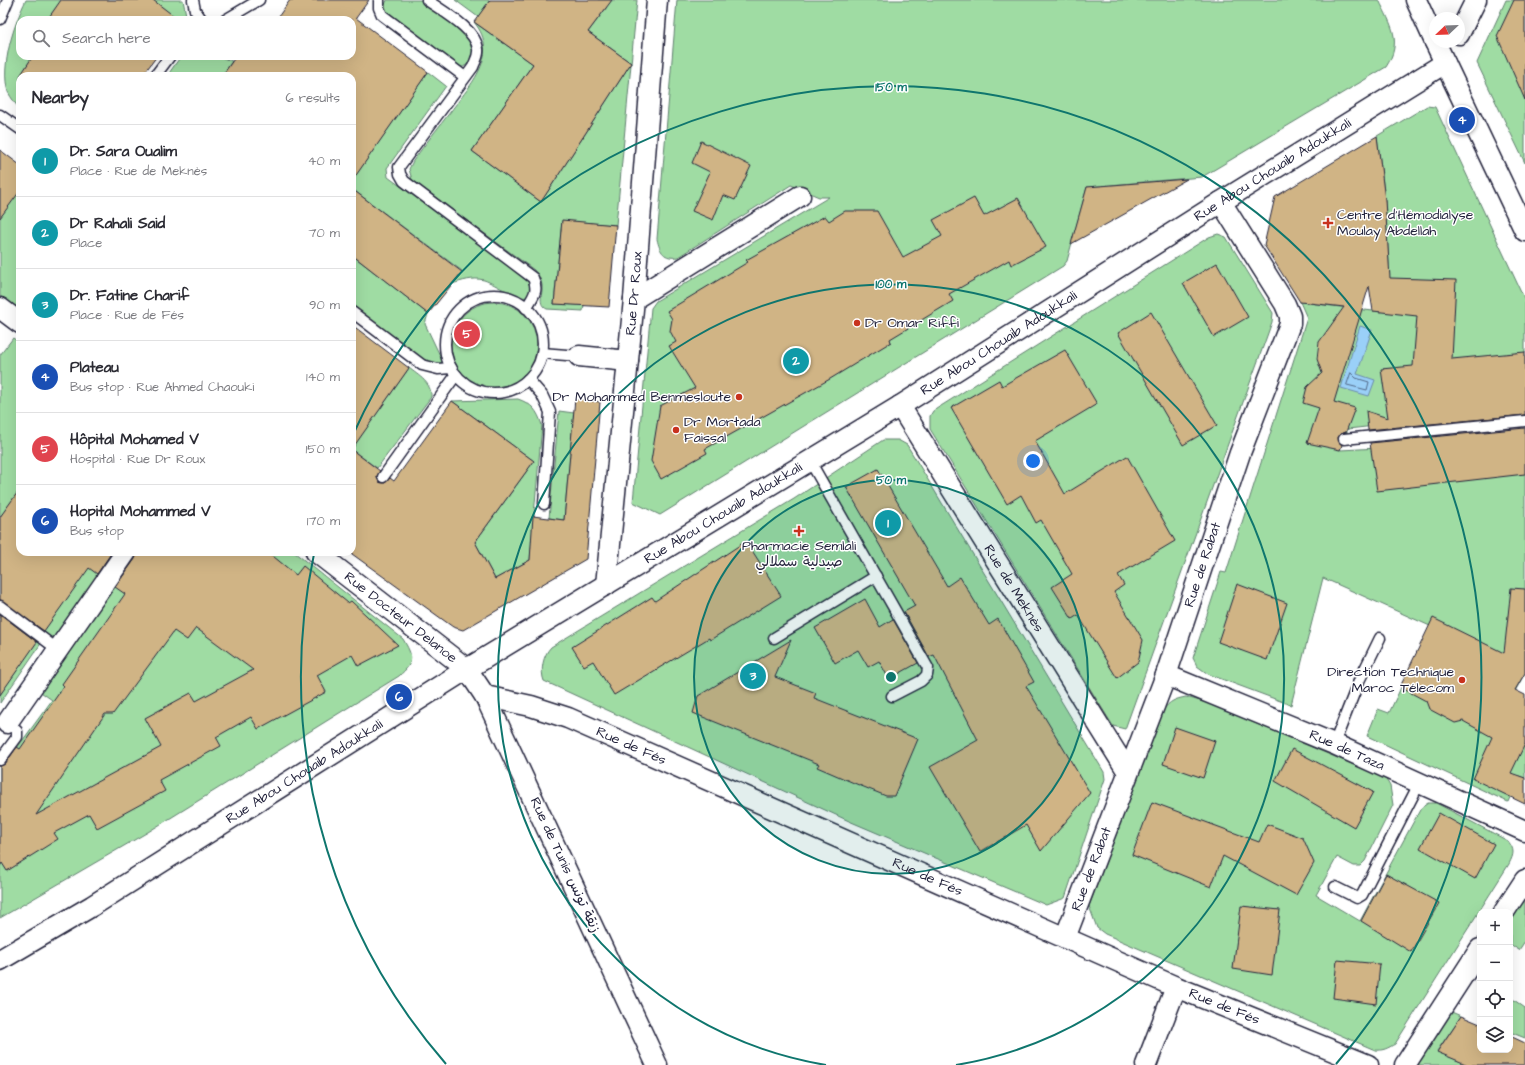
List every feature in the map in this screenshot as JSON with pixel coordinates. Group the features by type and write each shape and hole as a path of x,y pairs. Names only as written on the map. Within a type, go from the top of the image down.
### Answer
{"street":[{"name":"Rue Dr Roux","path":"606,585 634,299 657,0"},
{"path":"1416,0 1429,29"},
{"path":"1465,22 1476,0"},
{"path":"1438,48 1525,231"},
{"path":"1445,62 1452,48"},
{"name":"Rue Abou Chouaib Adoukkali","path":"0,960 92,906 467,669 900,406 1445,62"},
{"path":"634,299 800,196"},
{"name":"Rue de Rabat","path":"1065,938 1166,675 1240,453 1290,324 1290,316 1285,304 1221,202"},
{"path":"0,308 16,320"},
{"path":"579,356 628,361"},
{"name":"Rue de Meknès","path":"900,406 1128,772"},
{"path":"4,720 123,556"},
{"name":"Rue Docteur Delanoe","path":"321,556 467,669"},
{"name":"Rue de Tunis زنقة تونس","path":"467,669 485,696 658,1065"},
{"name":"Rue de Taza","path":"1166,675 1334,744 1420,782 1525,832"},
{"name":"Rue de Fés","path":"485,696 531,706 568,718 1176,987 1368,1065"},
{"path":"1506,909 1525,880"},
{"path":"1405,1065 1477,954"},
{"path":"1146,1065 1176,987"}],"lane":[{"path":"0,19 8,0"},
{"path":"193,0 198,16"},
{"path":"232,16 259,0"},
{"path":"379,0 379,8 382,15 465,77"},
{"path":"427,0 468,30 475,38 478,50 477,57 465,77 399,167 400,174 404,181 533,278 537,286 536,293 526,308"},
{"path":"158,72 167,60"},
{"path":"0,115 16,126"},
{"path":"490,296 506,297 521,303 533,315 540,329 543,344 542,353 533,375 521,385 506,392 490,394 475,390 461,381 454,372 446,353 446,337 451,321 461,309 474,299 490,296"},
{"path":"356,315 422,365 454,372"},
{"path":"542,353 579,356"},
{"path":"383,477 454,372"},
{"path":"528,379 542,395 550,412 544,504"},
{"path":"1344,439 1525,421"},
{"path":"810,461 928,668 927,676 921,681 892,696"},
{"path":"774,638 876,576"},
{"path":"0,606 57,649"},
{"path":"1334,744 1358,681 1380,638"},
{"path":"0,760 16,737 17,730 4,720"},
{"path":"1335,887 1357,898 1362,895 1420,782"}],"green space":[{"path":"26,0 183,0 186,15 185,16 19,16"},
{"path":"387,0 422,0 468,34 475,54 470,62 463,67 457,68 386,12 384,7"},
{"path":"455,0 490,0 478,17"},
{"path":"598,0 637,0 616,225 562,221 554,304 584,305 583,311 547,309 541,302 542,283 534,270 412,180 409,169 413,161 474,80 480,69 484,58 484,46 482,34 474,22 533,64 472,151 541,202 631,63 588,32 607,7"},
{"path":"677,0 1379,0 1391,25 1394,49 1386,67 1202,177 1087,187 1067,261 1063,266 660,515 633,502 651,308 656,301 829,197 819,197 791,185 678,257 669,257 663,254 657,239"},
{"path":"1506,0 1525,0 1525,163 1477,63"},
{"path":"16,24 16,60 130,60 47,72 16,72 16,104 8,92 6,82 7,58"},
{"path":"178,60 232,61 225,72 170,72"},
{"path":"428,72 446,86 387,168 388,177 529,281 533,291 527,297 518,296 480,279 452,284 462,271 356,192 356,162 362,166"},
{"path":"1427,106 1435,107 1525,300 1525,409 1348,429 1340,450 1379,448 1525,433 1525,673 1496,726 1525,741 1525,778 1519,776 1508,802 1367,736 1378,709 1389,713 1430,626 1323,578 1291,705 1208,674 1197,666 1193,658 1221,572 1226,573 1307,318 1300,302 1381,312 1389,264 1385,200 1377,136"},
{"path":"0,177 16,190 16,308 0,296"},
{"path":"1218,234 1226,237 1273,313 1272,322 1125,729 1113,726 930,429 930,416 933,411 1209,237"},
{"path":"356,258 428,314 425,324 444,364 437,366 423,360 356,311"},
{"path":"486,302 502,302 511,305 525,314 534,328 537,337 537,353 534,362 525,376 511,385 502,388 486,388 470,381 463,376 458,369 451,353 451,337 458,321 463,314 470,309"},
{"path":"13,338 16,340 16,556 114,556 53,642 0,601 0,355"},
{"path":"409,368 421,377 427,384 431,392 431,397 377,468 356,453 356,413 370,423"},
{"path":"518,399 527,403 533,408 542,425 530,560 495,579 475,542 534,461 452,401"},
{"path":"559,411 574,413 564,520 549,518"},
{"path":"883,440 898,440 907,445 1104,772 1105,779 1065,898 1046,905 849,821 544,681 542,673 543,663 548,650 551,647 794,499"},
{"path":"130,556 299,556 403,639 409,650 411,659 408,667 399,676 148,832 0,918 0,763 4,766 52,700 38,690"},
{"path":"0,609 42,642 0,703"},
{"path":"1186,697 1207,703 1385,778 1390,786 1393,805 1365,861 1360,866 1354,866 1337,857 1316,895 1360,921 1421,808 1428,803 1436,803 1508,841 1512,847 1513,852 1509,864 1480,909 1477,909 1477,915 1395,1044 1383,1050 1375,1050 1105,934 1097,928 1089,906 1163,710 1168,704"},
{"path":"1525,896 1525,941 1519,950 1513,946 1513,915"},
{"path":"1513,999 1525,1008 1525,1038 1513,1033"},
{"path":"1449,1011 1461,1016 1437,1051 1468,1065 1417,1065 1416,1063"}],"water":[{"path":"1360,326 1372,330 1357,374 1375,380 1369,396 1341,388"}],"building":[{"path":"61,0 153,0 174,16 50,16"},
{"path":"290,0 369,0 356,18 356,16 279,16"},
{"path":"490,0 612,0 588,32 631,63 541,202 472,151 533,64 474,22"},
{"path":"1514,0 1525,0 1525,100 1497,36"},
{"path":"356,18 428,72 356,175 356,72 225,72 233,60 356,60"},
{"path":"30,60 154,60 145,72 23,72"},
{"path":"1377,136 1385,200 1390,278 1456,280 1452,359 1525,352 1525,415 1368,430 1366,411 1388,418 1381,369 1413,366 1417,316 1373,311 1369,286 1334,402 1355,408 1346,432 1338,437 1339,442 1342,445 1340,450 1307,443 1319,408 1303,403 1307,387 1322,373 1317,359 1319,342 1344,307 1300,302 1264,245 1275,197"},
{"path":"701,141 751,166 735,200 723,195 713,220 692,211 710,172 692,163"},
{"path":"0,150 16,162 16,196 0,218"},
{"path":"1187,179 1071,244 1087,187"},
{"path":"356,192 462,272 428,314 356,258"},
{"path":"974,198 984,216 1018,198 1046,247 1011,265 1009,260 949,294 953,301 890,339 891,342 830,379 705,449 707,453 661,479 651,461 660,406 695,388 669,346 676,342 670,331 672,319 667,311 748,262 746,260 825,216 829,221 845,211 877,211 903,257 942,236 933,220"},
{"path":"562,220 616,225 609,307 554,304"},
{"path":"1217,263 1248,317 1214,337 1183,283"},
{"path":"1151,312 1217,425 1183,445 1118,333"},
{"path":"356,328 409,368 356,443"},
{"path":"1065,350 1097,404 1035,441 1065,494 1127,456 1175,541 1118,575 1124,585 1114,592 1143,640 1138,662 1117,678 1078,615 1072,619 1052,587 1072,574 1041,520 1036,523 1021,495 1007,504 951,408 999,380 1002,386"},
{"path":"575,398 600,402 586,559 463,630 453,627 355,556 356,556 356,453 380,471 377,477 379,482 385,483 390,478 394,481 452,401 534,461 475,542 495,579 530,560 533,516 564,520"},
{"path":"1525,428 1525,474 1377,491 1370,443"},
{"path":"878,469 947,586 960,577 989,625 998,619 1034,682 1026,686 1090,793 1041,851 1026,825 980,852 930,767 978,740 934,655 929,657 904,612 915,606 846,487"},
{"path":"16,495 16,556 109,556 97,574 89,568 44,631 0,600 0,517"},
{"path":"746,541 781,596 710,640 709,638 614,695 593,661 584,666 572,647 652,597 655,601"},
{"path":"136,556 273,556 296,575 303,566 348,603 351,601 398,645 358,666 352,655 317,675 326,692 258,729 251,717 216,737 221,746 159,780 165,791 97,828 89,814 54,833 58,839 7,871 2,863 0,866 0,766 5,764 17,747 20,749 64,686 62,684 125,594 115,587","holes":["196,628 253,670 196,701 191,693 145,718 161,747 36,815 105,714 113,714 174,631 187,640"]},
{"path":"1237,584 1287,603 1267,660 1218,642"},
{"name":"Direction Technique Maroc Télecom","path":"1511,588 1525,589 1525,673 1515,690 1525,695 1525,744 1511,773 1525,778 1525,804 1473,779 1492,737 1463,721 1455,723 1429,709 1426,701 1400,687 1433,618 1504,653"},
{"path":"865,599 880,627 893,619 918,663 889,679 879,661 868,667 858,650 835,663 815,628"},
{"path":"0,614 37,642 0,695"},
{"path":"791,640 775,677 816,693 814,698 918,739 894,796 886,796 854,783 817,767 819,764 693,713 698,696"},
{"path":"1175,727 1215,741 1203,778 1163,764"},
{"path":"1292,749 1373,792 1354,827 1275,781"},
{"path":"1152,802 1259,842 1267,824 1303,838 1314,863 1296,895 1223,856 1211,887 1132,855"},
{"path":"1439,813 1494,844 1475,879 1420,848"},
{"path":"1386,874 1439,903 1411,952 1361,921"},
{"path":"1241,906 1280,910 1272,975 1233,969"},
{"path":"1337,960 1380,964 1376,1004 1333,998"},
{"path":"1461,1016 1477,1023 1477,1053 1513,1053 1513,1037 1525,1043 1525,1065 1468,1065 1437,1052"}],"place":[{"name":"Plateau","path":"1462,120"},
{"name":"Centre d'Hémodialyse Moulay Abdellah","path":"1328,223"},
{"name":"Dr Omar Riffi","path":"857,323"},
{"name":"Hôpital Mohamed V","path":"467,334"},
{"name":"Dr Rahali Said","path":"796,361"},
{"name":"Dr Mohammed Benmesloute","path":"739,397"},
{"name":"Dr Mortada Faissal","path":"676,430"},
{"name":"Dr. Sara Oualim","path":"888,523"},
{"name":"Pharmacie Semlali صيدلية سملالي","path":"799,531"},
{"name":"Dr. Fatine Charif","path":"753,676"},
{"name":"Direction Technique Maroc Télecom","path":"1462,680"},
{"name":"Hopital Mohammed V","path":"399,697"}]}
